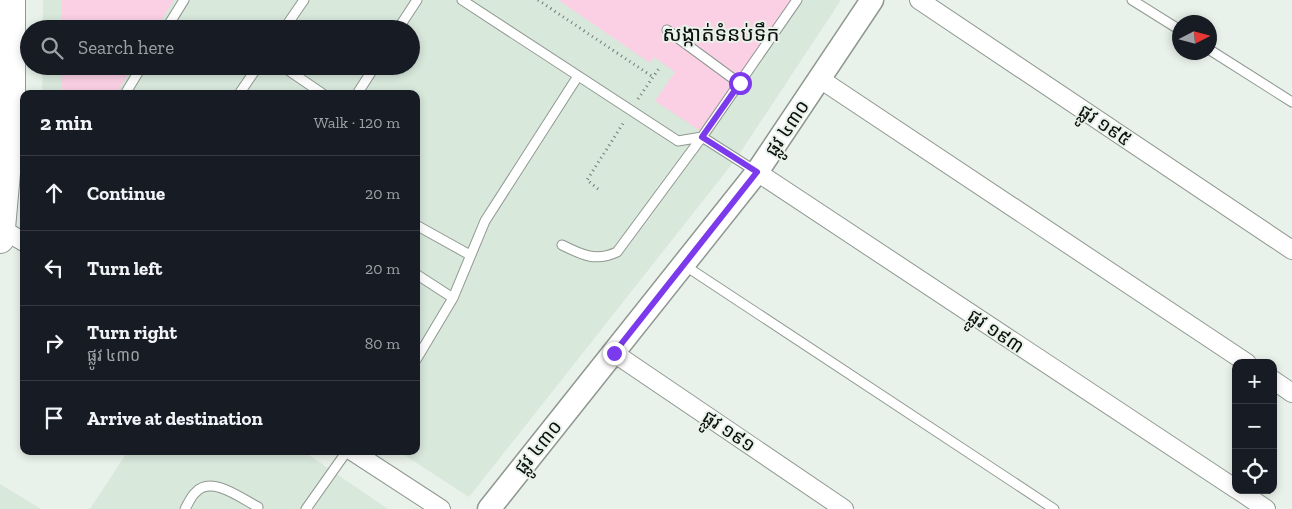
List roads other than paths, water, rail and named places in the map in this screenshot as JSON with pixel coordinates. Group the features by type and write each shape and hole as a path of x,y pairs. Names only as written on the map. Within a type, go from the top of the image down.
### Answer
{"main road":[{"path":"6,234 11,118 11,0"}],"street":[{"name":"ផ្លូវ ៤៣០","path":"490,509 757,172 872,0"},
{"name":"ផ្លូវ ១៩៥","path":"919,0 1292,250"},
{"path":"820,79 1241,359"},
{"name":"ផ្លូវ ១៩៣","path":"757,172 1232,487"},
{"name":"ផ្លូវ ១៩១","path":"614,353 844,509"},
{"path":"1277,383 1292,392"},
{"path":"358,455 441,509"},
{"name":"ផ្លូវ ១៩៣","path":"1243,494 1266,509"}],"lane":[{"path":"172,20 184,0"},
{"path":"290,20 304,0"},
{"path":"404,20 417,0"},
{"path":"462,0 678,141 702,137 757,172"},
{"path":"562,245 586,257 604,258 617,252 702,137 797,0"},
{"path":"1132,0 1172,25"},
{"path":"668,30 740,83"},
{"path":"1217,54 1292,102"},
{"path":"127,90 137,75"},
{"path":"242,90 252,75"},
{"path":"295,75 317,90"},
{"path":"360,90 369,75"},
{"path":"420,353 453,298 484,221 578,76"},
{"path":"420,227 470,255"},
{"path":"683,265 1054,509"},
{"path":"420,277 453,298"},
{"path":"306,509 344,455"},
{"path":"185,509 196,491 205,487 217,486 258,507"}],"district":[{"name":"សង្កាត់ទំនប់ទឹក","path":"721,33"}]}
